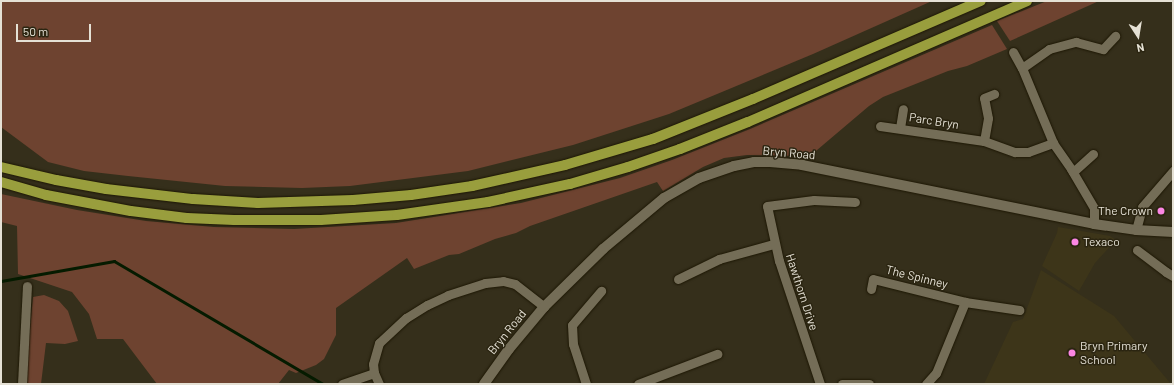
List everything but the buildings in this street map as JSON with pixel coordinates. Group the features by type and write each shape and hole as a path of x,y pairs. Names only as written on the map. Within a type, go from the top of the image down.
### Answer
{"main road":[{"path":"1,166 56,180 106,189 238,202 289,203 354,200 411,195 472,186 571,164 653,139 753,99 981,1"},
{"path":"1,182 46,195 131,211 187,218 234,220 321,220 397,215 488,202 570,184 628,167 680,149 748,122 1027,1"}],"street":[{"path":"1022,68 1049,49 1076,42 1103,49 1115,36"},
{"path":"1013,52 1022,68 1053,143 1073,172 1094,208 1094,224"},
{"path":"984,141 988,118 984,98 994,94"},
{"path":"900,128 903,109"},
{"name":"Parc Bryn","path":"880,126 984,141 1015,152 1028,152 1053,143"},
{"path":"1073,172 1093,154"},
{"name":"Bryn Road","path":"484,384 509,349 544,307 603,249 664,198 699,178 734,166 754,162 786,163 840,172 1094,224 1136,230 1173,232"},
{"path":"1136,230 1142,207 1173,171"},
{"name":"Hawthorn Drive","path":"820,384 774,244 767,206 814,200 855,202"},
{"path":"678,279 719,259 774,244"},
{"path":"1137,250 1173,276"},
{"name":"The Spinney","path":"871,289 873,279 964,302 1018,310"},
{"path":"379,384 374,373 374,356 379,343 406,318 427,305 448,295 485,283 503,281 515,284 544,307"},
{"path":"22,384 27,286"},
{"path":"586,384 573,344 572,324 601,291"},
{"path":"926,384 936,373 964,302"},
{"path":"638,384 717,354"},
{"path":"342,384 374,373"},
{"path":"842,384 869,384"}],"shaded area":[{"path":"1,1 932,1 813,54 669,114 573,145 468,171 350,186 302,188 225,186 84,171 48,162 1,127"},
{"path":"1047,1 1099,1 1010,41 997,21"},
{"path":"992,25 1007,49 967,66 948,71 883,97 869,106 810,156 747,155 724,158 703,167 663,191 657,182 530,226 516,233 495,239 459,254 449,255 414,269 407,258 336,308 336,335 324,359 316,365 296,373 289,370 278,384 157,384 123,339 97,339 89,314 72,292 18,274 17,226 1,222 1,194 77,210 146,221 214,227 294,229 396,223 521,203 620,178 672,160 750,129"},
{"path":"1058,227 1110,236 1116,240 1095,263 1079,291 1042,266 1057,233"},
{"name":"Bryn Primary School","path":"1041,270 1114,316 1171,384 984,384 1013,322 1023,319"},
{"path":"44,295 59,301 68,311 78,341 65,344 46,343 41,384 25,384 33,297"}],"waterway":[{"path":"1,281 114,261 323,384"}],"place":[{"name":"The Crown","path":"1161,211"},
{"name":"Texaco","path":"1075,242"},
{"name":"Bryn Primary School","path":"1072,353"}]}
